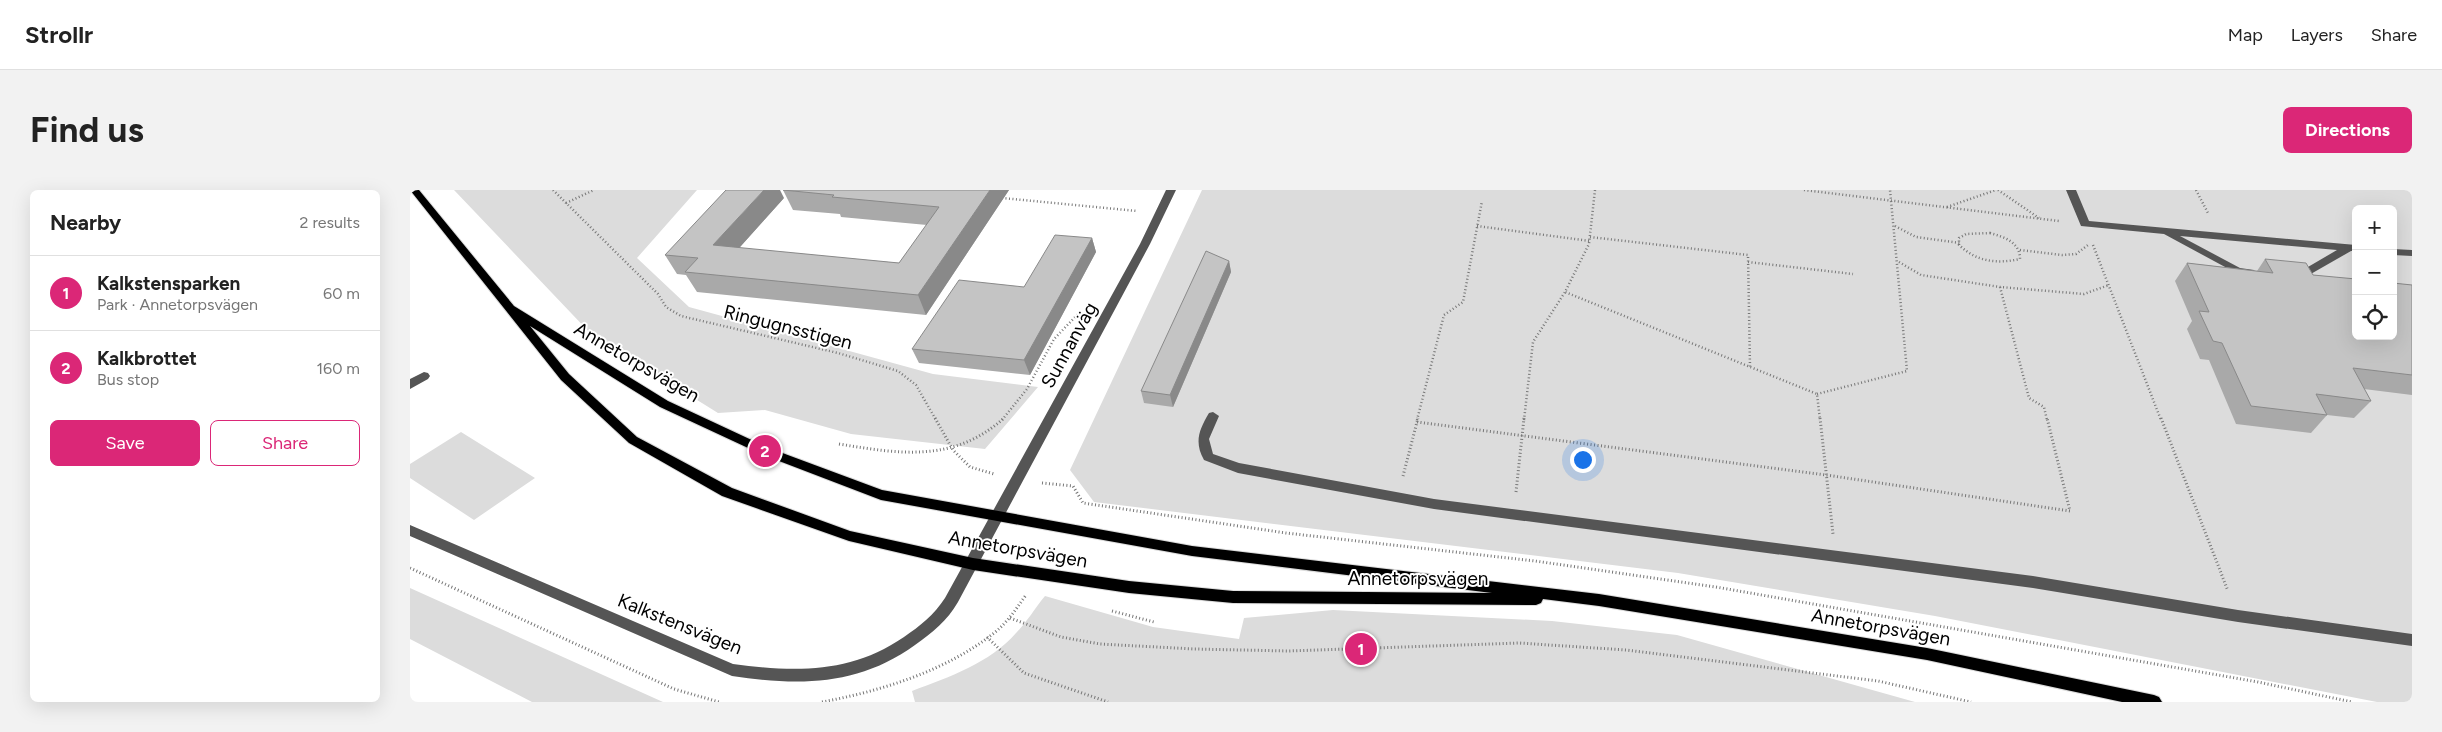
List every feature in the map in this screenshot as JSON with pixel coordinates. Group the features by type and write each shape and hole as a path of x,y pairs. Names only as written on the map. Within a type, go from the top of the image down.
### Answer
{"main road":[{"name":"Annetorpsvägen","path":"414,190 565,377 633,440 727,492 849,536 972,564 1129,587 1233,597 1599,600"},
{"name":"Annetorpsvägen","path":"511,309 664,404 766,452 882,495 999,518 1192,551 1599,600 1927,654 2154,702"}],"street":[{"name":"Sunnanväg","path":"999,518 1016,480 1171,190"},
{"path":"2071,190 2085,224 2352,248"},
{"path":"2162,231 2238,271 2264,274"},
{"path":"2281,275 2298,277 2352,248"},
{"path":"2397,252 2412,254"},
{"path":"410,385 424,376"},
{"path":"1213,416 1203,439 1208,457 1238,468 1398,497 1513,515 2033,582 2238,616 2412,640"},
{"name":"Kalkstensvägen","path":"410,530 732,670 771,676 827,675 876,663 898,651 937,620 999,518"}],"path":[{"name":"Ringugnsstigen","path":"553,190 658,294 666,307 682,316 838,353 898,371 916,385 953,450 970,467 1016,480"},
{"path":"566,203 594,190"},
{"path":"1513,515 1533,342 1565,292 1590,239 1595,190"},
{"path":"1804,190 2085,224"},
{"path":"1565,292 1816,394 1907,371 1895,226 1890,190"},
{"path":"1946,208 1997,190 2039,218"},
{"path":"1000,198 1160,213"},
{"path":"1398,497 1444,315 1463,302 1482,201"},
{"path":"1477,226 1748,255 1750,367"},
{"path":"1895,226 1916,238 1960,243"},
{"path":"1990,233 2006,238 2016,244 2020,259 2009,262 1978,260 1966,253 1960,243 1960,238 1966,234 1990,233"},
{"path":"2019,250 2062,255 2076,254 2092,242 2238,616"},
{"path":"1898,261 1921,275 2000,287 2075,294 2097,290 2108,284"},
{"path":"1748,262 1853,274"},
{"path":"1417,422 1826,475 2070,511 2044,407 2029,398 2000,287"},
{"path":"838,444 875,450 920,453 953,450 978,439 1001,423 1027,390 1054,339 1086,306"},
{"path":"1816,394 1835,557"},
{"path":"1068,530 1083,503"},
{"path":"410,568 674,690 719,702"},
{"path":"822,702 848,699 921,675 987,637 1010,618 1039,574"},
{"path":"1010,618 1071,639 1100,644 1194,649 1299,651 1519,643 1626,650 1878,681 1971,702"},
{"path":"987,637 1024,672 1108,702"}],"shaded area":[{"path":"454,190 697,190 637,258 689,307 933,374 1038,387 985,449 851,434 765,410 718,413 591,334"},
{"path":"1202,190 2412,190 2412,702 2377,702 1935,616 1678,573 1094,502 1070,470"},
{"path":"461,432 535,478 474,520 410,478 410,464"},
{"path":"410,588 663,702 532,702 410,639"},
{"path":"1045,596 1153,627 1239,639 1244,618 1333,610 1552,621 1677,635 1915,702 915,702 912,691 968,668 1006,644"}],"building":[{"path":"726,190 764,190 713,245 899,263 939,207 832,197 834,195 783,190 990,190 918,295 685,272 698,258 665,255"},
{"path":"1055,235 1092,238 1024,360 912,349 959,280 1024,287"},
{"path":"1206,251 1229,261 1170,395 1141,391"},
{"path":"2265,259 2306,263 2313,275 2352,279 2352,340 2397,340 2397,283 2412,285 2412,375 2353,368 2371,401 2316,394 2327,415 2251,406 2222,343 2213,341 2199,311 2209,312 2187,263 2273,273"}],"place":[{"name":"Kalkbrottet","path":"765,451"},
{"name":"Kalkstensparken","path":"1361,649"}]}
